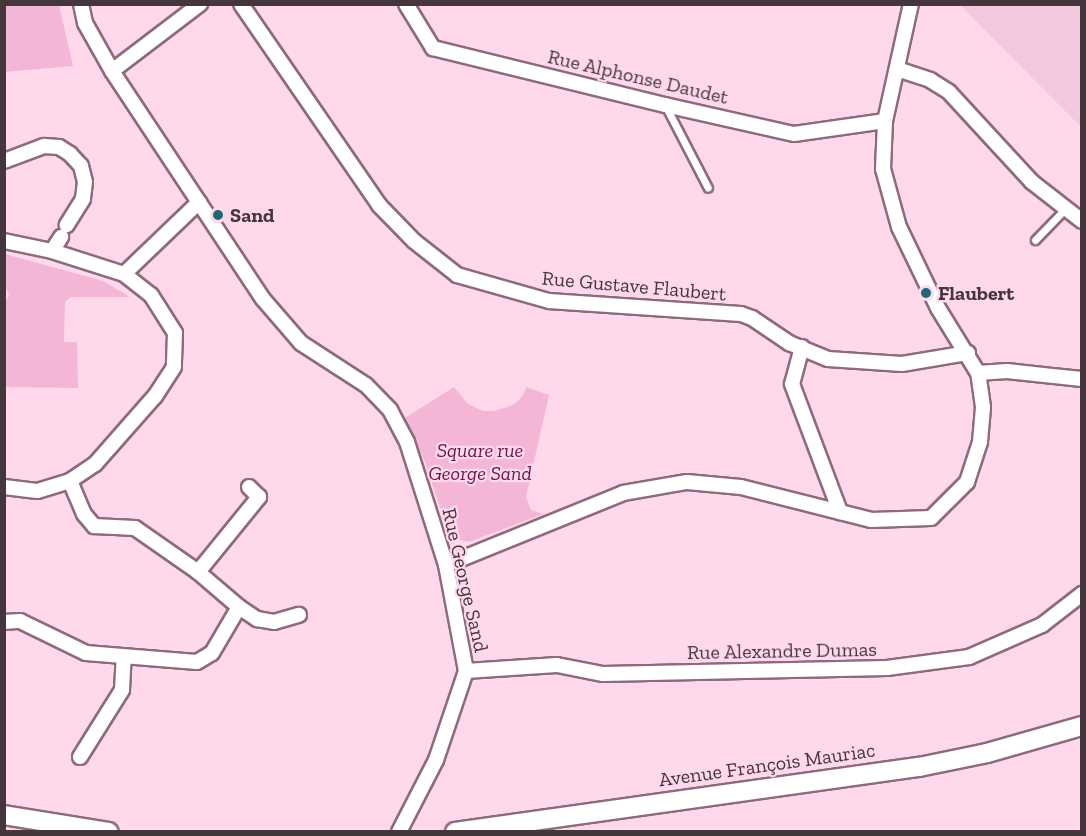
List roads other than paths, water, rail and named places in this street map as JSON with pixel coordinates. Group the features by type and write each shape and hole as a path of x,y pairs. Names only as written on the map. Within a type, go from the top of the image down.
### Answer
{"street":[{"name":"Rue George Sand","path":"81,4 86,23 112,70 263,299 301,343 366,385 390,410 407,442 446,565 466,671 436,760 401,827"},
{"path":"112,70 200,4"},
{"name":"Rue Gustave Flaubert","path":"241,4 379,205 414,241 457,275 549,302 741,314 828,359 902,364 968,353"},
{"name":"Rue Alphonse Daudet","path":"406,4 433,48 665,105 794,134 885,121"},
{"path":"446,565 623,493 687,483 741,488 871,520 931,518 967,482 980,442 983,407 978,373 968,353 938,308 899,227 884,168 885,121 911,4"},
{"path":"897,69 930,80 949,92 1032,182 1082,221"},
{"path":"4,161 44,146 59,147 70,154 81,166 85,182 83,199 52,250"},
{"path":"124,274 199,202"},
{"path":"4,242 52,250 124,274 151,295 175,333 174,367 155,396 95,464 70,481 38,490 4,487"},
{"path":"802,347 792,384 840,512"},
{"path":"978,373 1007,371 1082,379"},
{"path":"70,481 84,514 94,526 135,528 198,572 239,607 257,619 274,622 299,615"},
{"path":"198,572 259,497 249,487"},
{"name":"Rue Alexandre Dumas","path":"466,671 557,665 603,674 887,668 969,657 1042,625 1082,594"},
{"path":"4,622 20,621 86,653 197,662 212,653 239,607"},
{"path":"80,757 122,690 124,657"},
{"name":"Avenue François Mauriac","path":"455,831 919,767 987,753 1082,726"},
{"path":"4,815 62,828 106,831"}],"lane":[{"path":"665,105 708,188"},
{"path":"1035,240 1066,208"}],"place":[{"name":"Sand","path":"218,215"},
{"name":"Flaubert","path":"926,293"}],"park label":[{"name":"Square rue George Sand","path":"480,462"}]}
